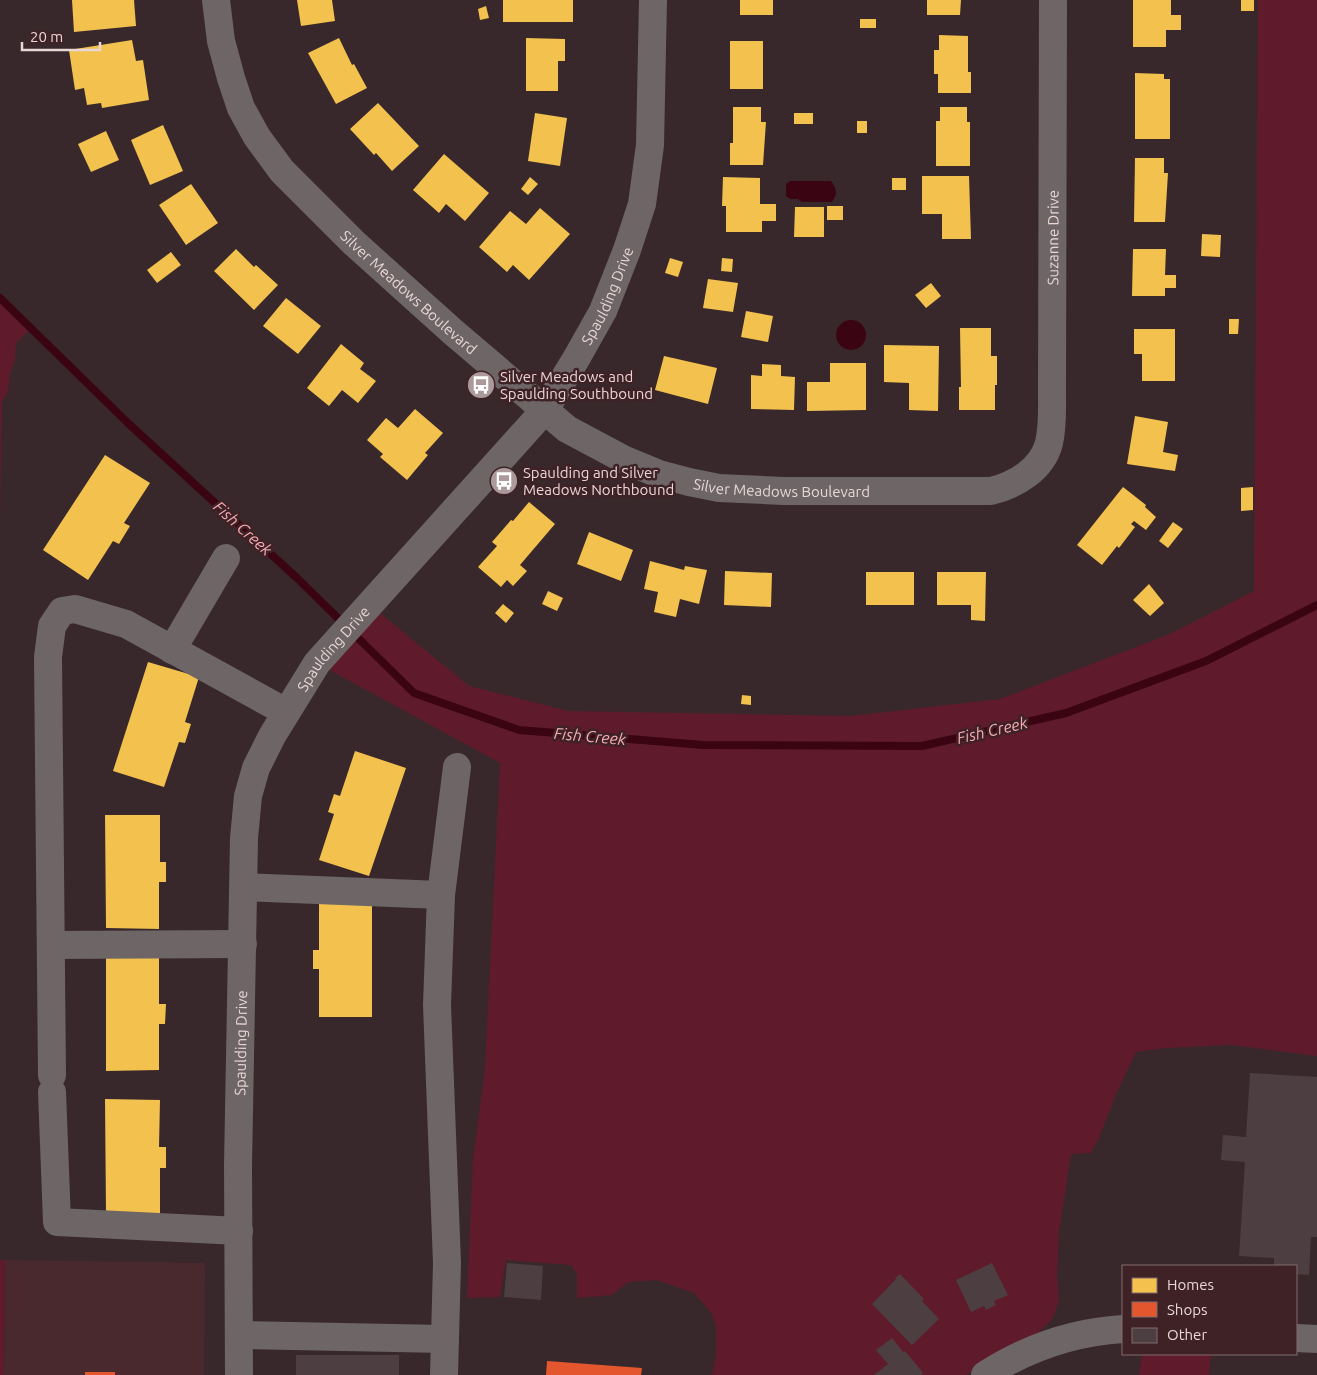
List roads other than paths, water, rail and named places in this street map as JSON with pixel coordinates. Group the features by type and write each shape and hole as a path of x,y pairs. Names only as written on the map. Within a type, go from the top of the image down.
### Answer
{"street":[{"name":"Silver Meadows Boulevard","path":"216,0 221,41 241,108 257,137 282,171 354,243 453,332 567,429 625,460 681,480 719,488 783,491 991,491 1006,487 1020,480 1033,469"},
{"name":"Spaulding Drive","path":"239,1375 238,1156 244,838 248,796 256,768 272,736 317,663 544,411 603,311 627,250 642,204 650,145 653,0"},
{"name":"Suzanne Drive","path":"1033,469 1044,456 1049,443 1051,416 1052,0"},
{"path":"172,650 226,558"},
{"path":"239,1231 57,1222 52,1084 48,657 52,626 62,611 75,609 126,624 286,712"},
{"path":"444,1375 447,1264 438,1005 441,894 457,767"},
{"path":"244,887 441,894"},
{"path":"51,945 243,944"},
{"path":"985,1375 1025,1352 1048,1343 1076,1335 1122,1330"},
{"path":"239,1335 445,1338"},
{"path":"1297,1338 1317,1339"}],"waterway":[{"name":"Fish Creek","path":"0,298 130,425 297,578 414,693 519,730 703,745 922,746 1066,713 1206,661 1317,605"}],"place":[{"name":"Silver Meadows and Spaulding Southbound","path":"481,385"},
{"name":"Spaulding and Silver Meadows Northbound","path":"504,481"}]}
